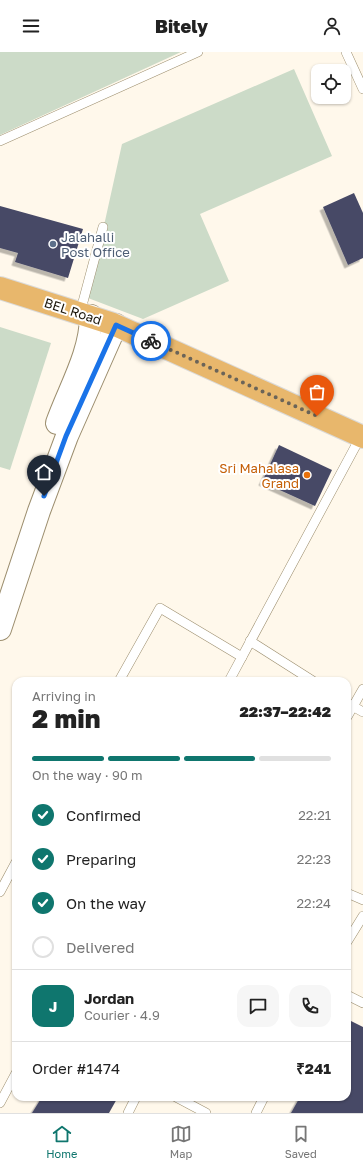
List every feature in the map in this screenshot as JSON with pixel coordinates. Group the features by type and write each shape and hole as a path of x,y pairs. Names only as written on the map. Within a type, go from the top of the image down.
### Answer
{"main road":[{"name":"BEL Road","path":"0,288 116,325 362,437"}],"street":[{"path":"0,585 63,406 82,361 91,328 85,314"},
{"path":"0,629 39,511 66,436 116,325"}],"lane":[{"path":"0,141 198,52"},
{"path":"346,52 363,89"},
{"path":"85,314 103,227"},
{"path":"231,677 362,437"},
{"path":"121,677 160,608 242,657"},
{"path":"250,641 307,677"},
{"path":"351,704 363,689"},
{"path":"351,706 363,712"},
{"path":"0,892 12,870"},
{"path":"351,895 363,900"},
{"path":"351,936 363,916"},
{"path":"351,997 363,1003"},
{"path":"0,1103 12,1080"},
{"path":"128,1113 134,1101"},
{"path":"184,1101 206,1113"},
{"path":"256,1113 262,1101"}],"green space":[{"path":"0,52 181,52 0,135"},
{"path":"294,69 332,156 200,214 229,281 143,319 88,298 122,144"},
{"path":"0,327 51,343 10,470 0,467"}],"building":[{"path":"354,193 363,213 363,258 348,265 323,207"},
{"path":"0,206 83,229 68,278 15,262 18,253 0,248"},
{"path":"279,445 332,470 315,506 262,482"},
{"path":"351,1021 363,1027 363,1113 291,1113 298,1101 351,1101"},
{"path":"40,1101 116,1101 109,1113 32,1113"}],"way so far":[{"path":"151,341 317,416"}],"place":[{"name":"Jalahalli Post Office","path":"53,244"},
{"name":"Sri Mahalasa Grand","path":"307,475"}],"route":[{"path":"44,496 66,436 116,325 151,341"}]}
